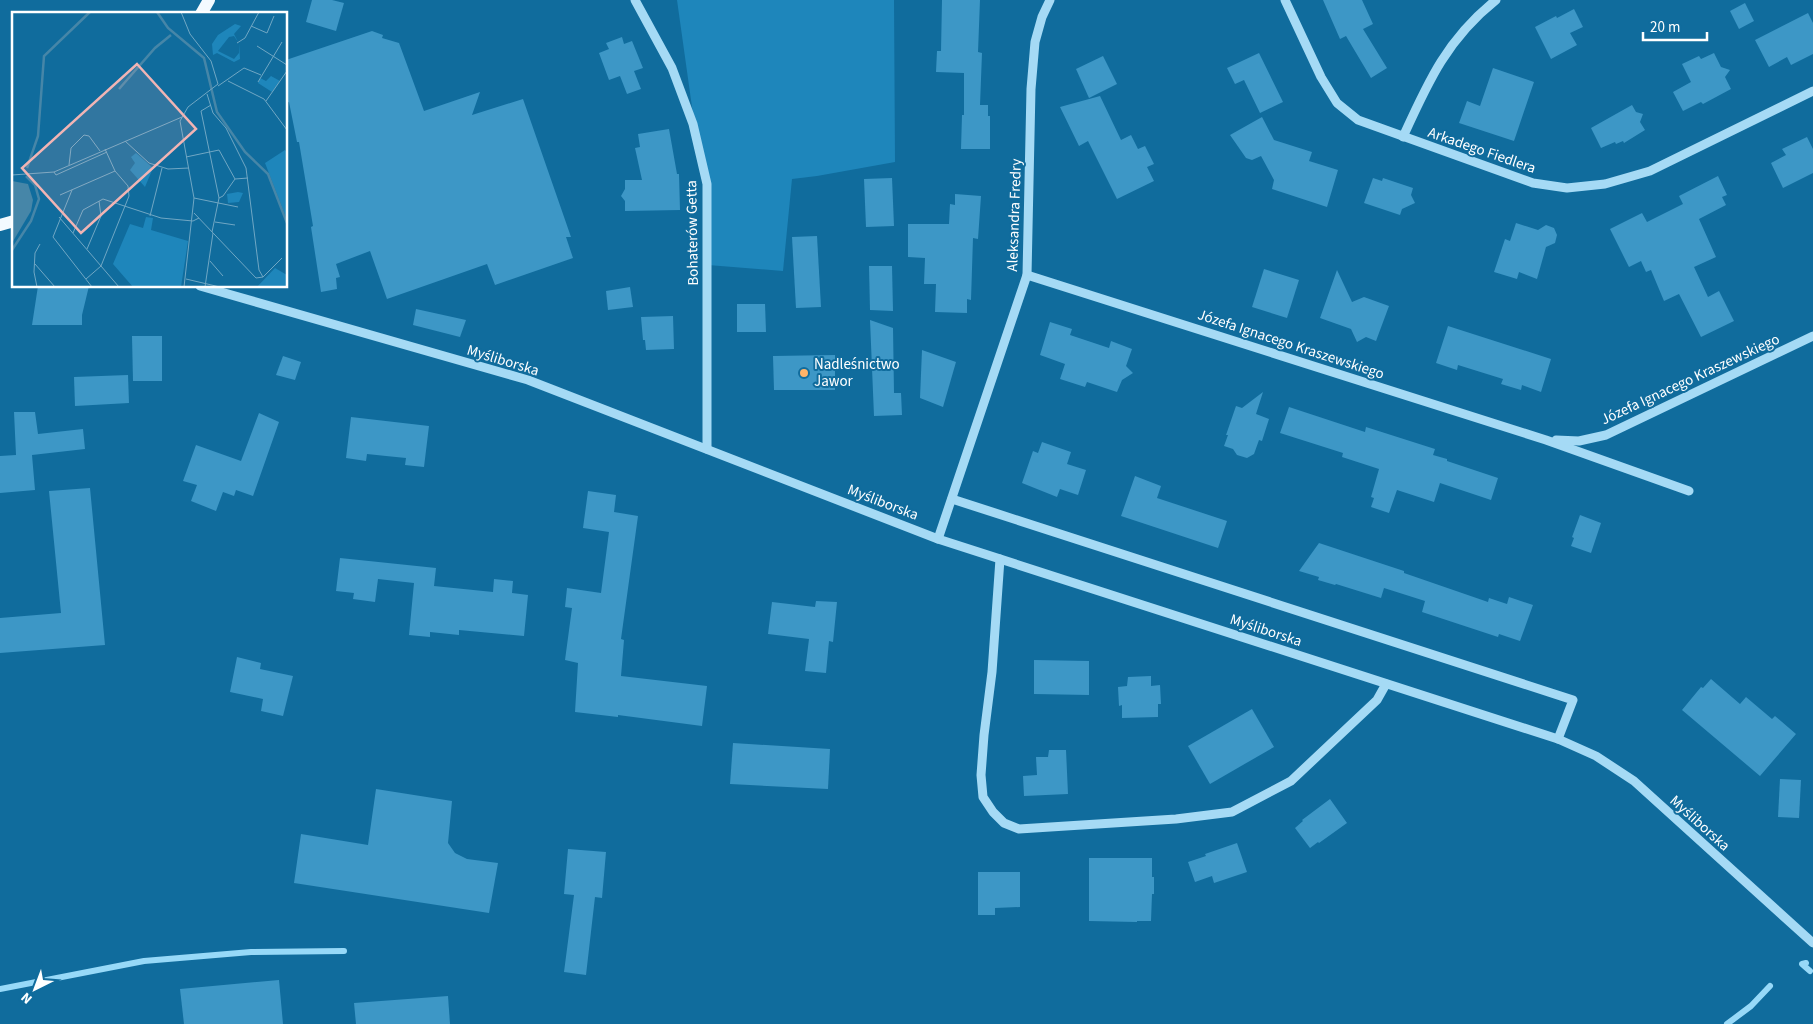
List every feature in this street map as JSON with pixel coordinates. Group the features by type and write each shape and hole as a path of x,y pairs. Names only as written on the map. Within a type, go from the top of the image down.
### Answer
{"main road":[{"path":"202,12 209,0"}],"street":[{"name":"Bohaterów Getta","path":"635,0 672,68 693,124 708,184 707,449"},
{"name":"Aleksandra Fredry","path":"938,539 1027,275 1035,42 1042,16 1050,0"},
{"name":"Arkadego Fiedlera","path":"1285,0 1321,77 1337,103 1358,120 1533,183 1567,188 1605,184 1650,171 1813,91"},
{"path":"1403,137 1429,80 1458,36 1476,15 1496,0"},
{"name":"Józefa Ignacego Kraszewskiego","path":"1027,275 1546,440 1689,490"},
{"name":"Myśliborska","path":"207,288 528,380 938,539 1558,739 1596,756 1634,781 1813,943"},
{"name":"Józefa Ignacego Kraszewskiego","path":"1546,440 1579,441 1606,435 1813,336"},
{"name":"Myśliborska","path":"952,499 1573,700 1558,739"},
{"path":"1000,559 995,633 981,775 983,797 993,812 1004,822 1020,828 1176,819 1232,812 1291,782 1377,700 1386,684"}],"shaded area":[{"path":"677,0 894,0 895,162 792,179 783,271 708,265 707,214"}],"building":[{"path":"312,0 332,0 344,3 336,31 306,22"},
{"path":"942,0 980,0 978,52 982,53 980,105 988,105 990,149 961,149 962,115 964,115 964,73 936,72 937,51 941,51"},
{"path":"1323,0 1362,0 1373,24 1363,29 1387,68 1371,78 1346,36 1340,39"},
{"path":"1745,3 1754,21 1739,29 1730,11"},
{"path":"1574,9 1583,27 1570,33 1577,45 1551,59 1535,27"},
{"path":"1808,13 1813,23 1813,54 1791,65 1787,57 1769,67 1755,40"},
{"path":"372,31 383,35 382,38 399,43 424,111 480,92 472,115 523,99 571,237 566,237 573,258 495,285 487,264 387,299 370,251 336,264 340,277 336,278 337,289 321,292 311,227 313,226 299,142 297,142 288,102 288,59"},
{"path":"622,37 624,44 632,41 643,68 634,71 641,89 627,94 620,76 609,80 599,53 609,49 606,43"},
{"path":"1259,53 1283,102 1260,113 1244,80 1235,84 1227,68"},
{"path":"1714,53 1721,67 1730,70 1725,77 1731,89 1703,104 1701,102 1683,111 1673,92 1691,82 1682,64 1699,56 1701,59"},
{"path":"1103,56 1117,84 1089,98 1076,69"},
{"path":"1493,68 1534,82 1514,141 1459,123 1467,101 1480,106"},
{"path":"1100,96 1121,140 1131,135 1138,149 1145,146 1154,164 1147,167 1154,181 1117,199 1088,141 1079,146 1060,107"},
{"path":"1632,105 1636,112 1643,114 1640,122 1645,130 1624,143 1623,141 1616,144 1615,142 1601,148 1591,128"},
{"path":"1262,117 1274,140 1312,152 1309,161 1338,170 1327,207 1272,189 1274,180 1261,156 1252,160 1246,158 1230,135"},
{"path":"669,129 677,174 679,174 680,210 625,211 625,201 621,196 625,189 625,180 642,180 635,148 640,147 638,134"},
{"path":"1807,137 1813,149 1813,173 1783,188 1771,163 1786,155 1782,149"},
{"path":"1718,176 1727,195 1722,197 1726,205 1699,219 1716,257 1694,267 1708,297 1719,291 1734,321 1701,337 1679,294 1664,301 1651,270 1646,272 1641,261 1629,267 1610,229 1642,213 1647,222 1683,204 1679,196"},
{"path":"892,178 894,226 866,227 864,179"},
{"path":"1373,178 1382,181 1383,178 1413,188 1411,195 1415,203 1402,209 1400,215 1364,203"},
{"path":"955,194 981,196 978,239 973,238 971,300 967,299 967,313 935,312 936,284 924,284 925,258 908,257 908,224 949,224 950,204 955,205"},
{"path":"1516,223 1538,230 1546,225 1554,228 1557,235 1555,243 1546,247 1537,279 1519,272 1517,279 1494,272 1505,239 1510,241"},
{"path":"817,236 821,307 796,308 792,237"},
{"path":"869,266 892,266 893,311 870,310"},
{"path":"1264,269 1299,280 1287,318 1252,307"},
{"path":"1337,270 1352,302 1364,297 1389,306 1376,341 1366,337 1357,342 1351,329 1320,318"},
{"path":"630,287 633,307 608,310 606,291"},
{"path":"38,288 89,288 82,315 82,325 32,325"},
{"path":"737,304 765,304 766,332 737,332"},
{"path":"416,309 466,320 460,337 413,325"},
{"path":"673,316 674,349 646,350 641,317"},
{"path":"870,320 893,328 894,393 901,393 902,415 874,416"},
{"path":"1050,322 1072,329 1070,335 1109,348 1111,341 1132,349 1126,366 1133,373 1122,380 1117,392 1087,382 1085,387 1060,379 1065,364 1040,355"},
{"path":"1448,326 1551,359 1541,392 1522,385 1521,390 1501,384 1503,379 1458,365 1457,370 1436,363"},
{"path":"132,336 162,336 162,381 133,381"},
{"path":"922,350 956,362 943,407 920,398"},
{"name":"Nadleśnictwo Jawor","path":"835,355 835,390 774,390 773,356"},
{"path":"283,356 301,362 295,380 276,375"},
{"path":"128,375 129,403 75,406 74,377"},
{"path":"1263,392 1256,414 1269,419 1262,441 1259,440 1254,454 1247,458 1237,455 1233,449 1224,446 1236,406 1242,408"},
{"path":"1289,407 1365,432 1366,427 1435,449 1433,455 1498,478 1491,500 1440,483 1434,502 1397,490 1389,513 1371,507 1374,498 1371,497 1379,469 1342,457 1343,453 1280,433"},
{"path":"14,412 35,412 38,434 83,429 85,449 32,455 35,490 0,493 0,456 16,455"},
{"path":"259,413 279,422 253,496 236,490 234,496 223,492 216,511 191,501 197,485 183,481 196,445 241,461"},
{"path":"351,417 429,426 424,467 405,465 406,458 367,454 366,461 346,458"},
{"path":"1042,442 1071,452 1067,464 1086,470 1078,495 1060,489 1057,497 1022,483 1033,451 1038,453"},
{"path":"1135,476 1161,486 1157,498 1227,521 1218,548 1121,516"},
{"path":"90,488 105,645 0,653 0,618 61,613 49,491"},
{"path":"588,491 616,495 614,512 638,516 621,639 624,640 621,676 707,686 702,726 618,715 618,717 575,712 578,663 565,660 572,608 565,607 567,588 601,593 609,532 583,528"},
{"path":"1580,515 1601,523 1591,553 1571,546 1574,538 1572,537"},
{"path":"1319,543 1404,571 1404,573 1488,602 1489,598 1507,604 1509,597 1533,605 1520,641 1499,634 1498,637 1422,612 1425,601 1384,588 1381,598 1318,580 1319,577 1299,571"},
{"path":"340,558 436,568 434,586 493,592 494,579 513,581 512,593 528,595 524,636 459,630 459,635 430,632 430,637 409,635 414,583 378,579 375,602 353,599 354,593 336,591"},
{"path":"816,601 837,602 833,642 829,641 826,673 805,671 809,639 768,634 772,602 815,607"},
{"path":"237,657 261,663 260,669 293,676 283,716 261,711 263,699 230,692"},
{"path":"1034,660 1089,661 1089,695 1034,694"},
{"path":"1151,676 1151,686 1160,685 1161,704 1158,704 1158,717 1122,718 1122,705 1119,706 1118,687 1127,686 1128,677"},
{"path":"1711,679 1740,704 1746,697 1772,719 1775,716 1796,734 1760,776 1682,710 1701,687 1703,688"},
{"path":"1252,709 1274,747 1210,784 1188,746"},
{"path":"733,743 830,749 828,789 730,784"},
{"path":"1049,750 1066,750 1068,794 1024,796 1023,776 1037,775 1036,757 1048,757"},
{"path":"1780,779 1801,780 1799,818 1778,817"},
{"path":"376,789 452,801 448,843 455,853 467,859 498,863 489,913 294,883 301,834 368,845"},
{"path":"1330,799 1347,823 1310,848 1295,828 1302,820"},
{"path":"1237,843 1247,872 1214,883 1212,876 1195,882 1188,862"},
{"path":"568,849 606,852 602,898 595,897 586,975 564,972 574,895 564,894"},
{"path":"1089,858 1152,858 1154,894 1152,894 1151,921 1089,921"},
{"path":"978,872 1020,872 1020,907 995,908 995,915 978,915"},
{"path":"279,980 283,1024 184,1024 180,989"},
{"path":"448,996 450,1024 356,1024 354,1003"}],"waterway":[{"path":"0,989 144,961 251,952 344,951"},
{"path":"1806,963 1802,964 1810,971"},
{"path":"1727,1024 1751,1006 1770,986"}],"place":[{"name":"Nadleśnictwo Jawor","path":"804,373"}]}
